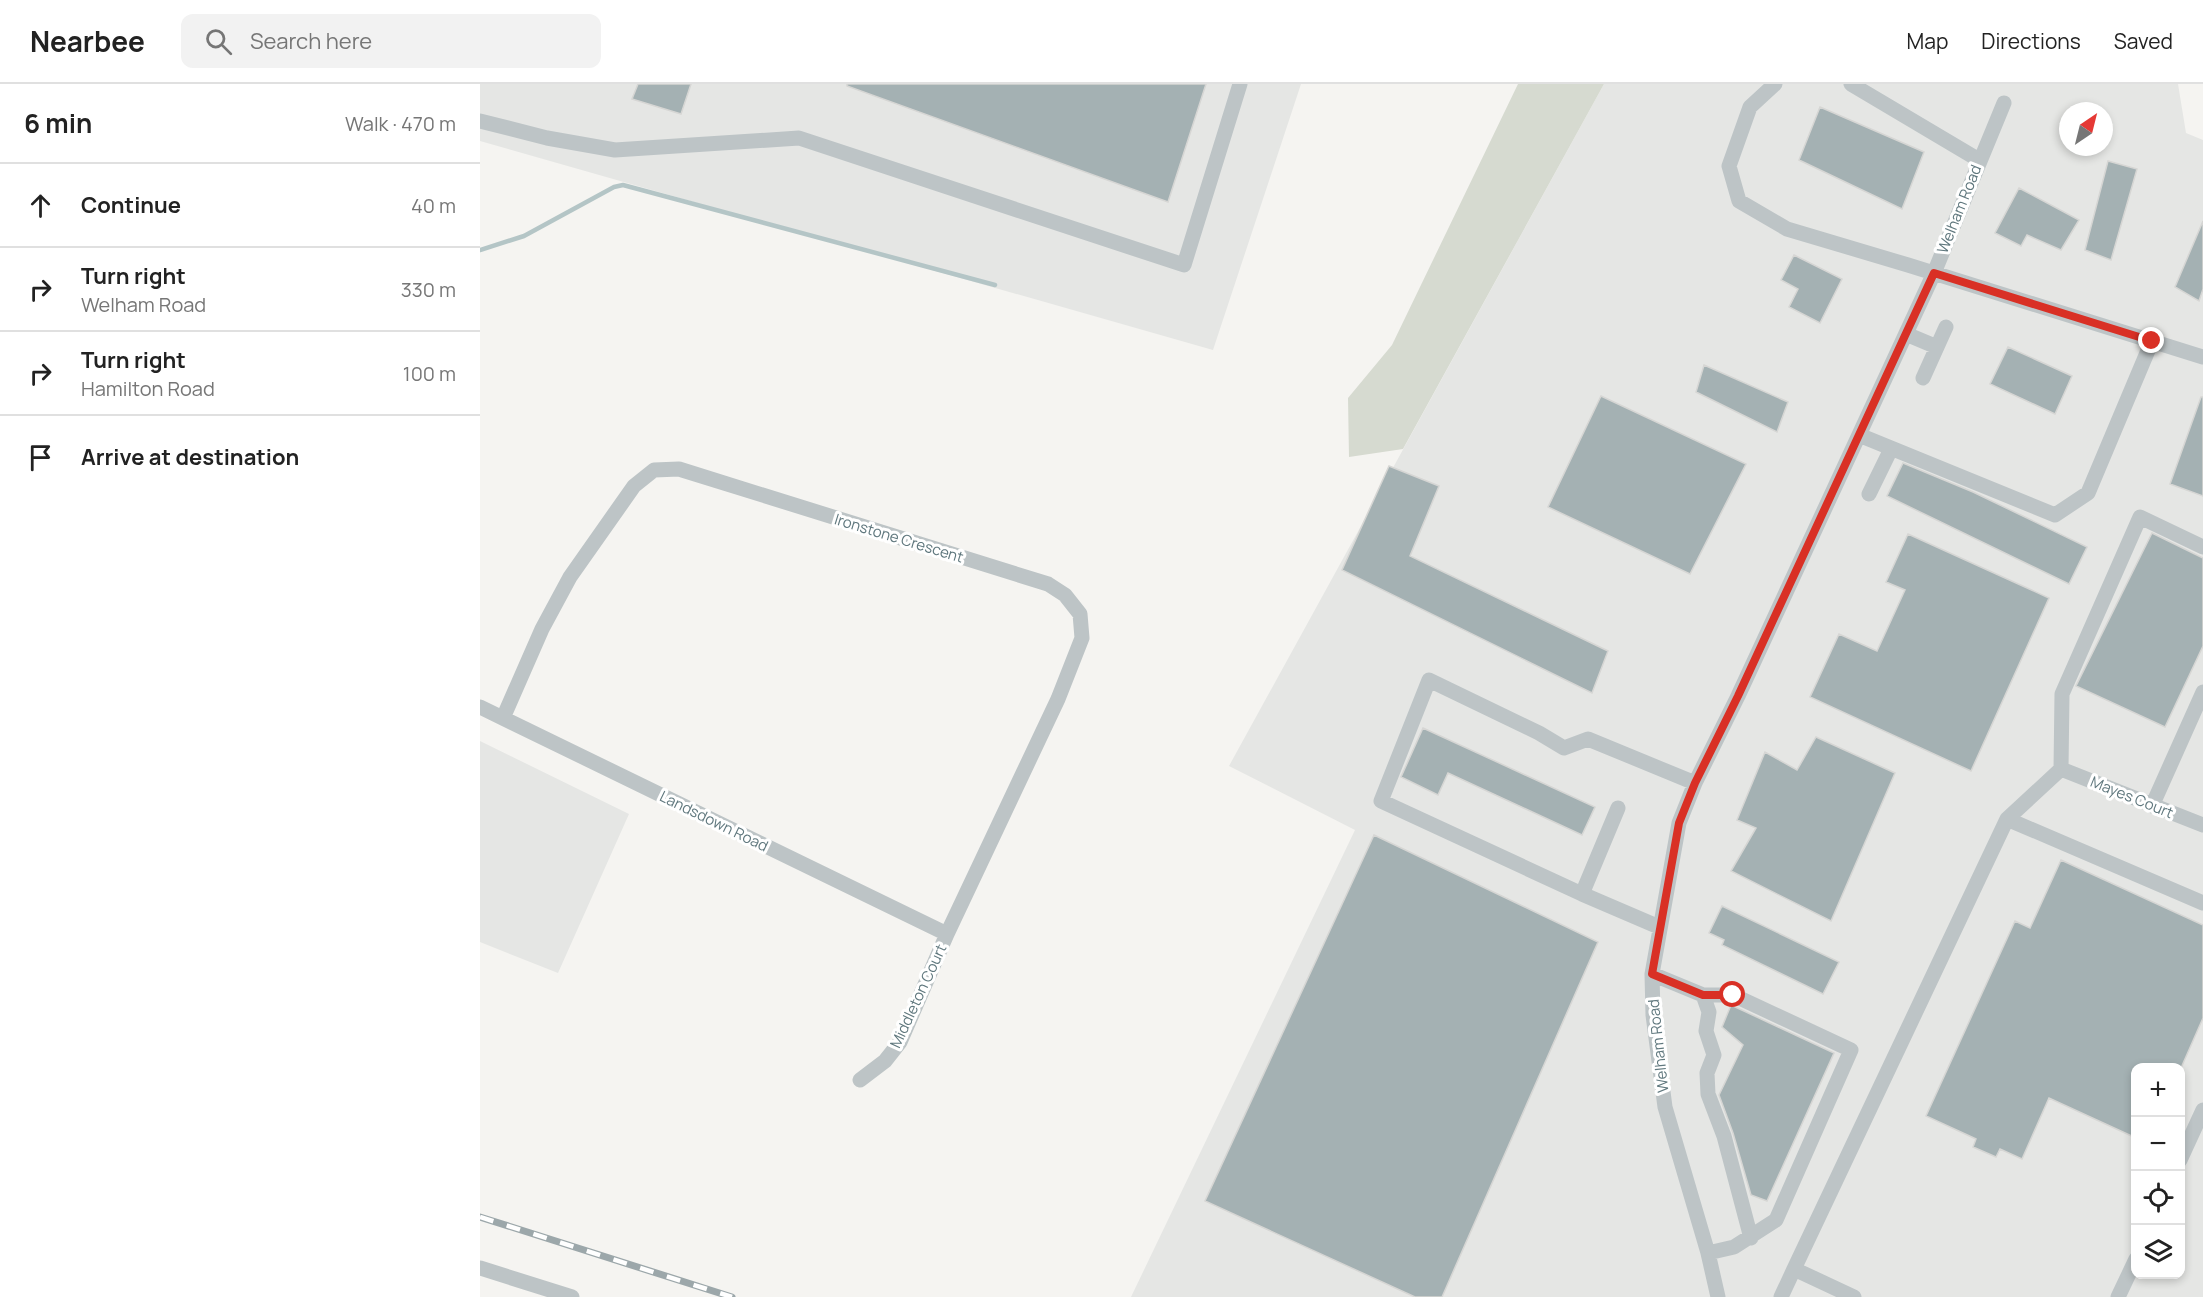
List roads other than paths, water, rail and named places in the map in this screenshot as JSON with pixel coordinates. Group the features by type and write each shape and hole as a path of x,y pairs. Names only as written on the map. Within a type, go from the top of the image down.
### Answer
{"street":[{"path":"480,121 547,138 615,150 799,138 1184,266 1240,84"},
{"path":"1775,84 1750,107 1729,166 1739,201 1787,229 2203,357"},
{"path":"1851,84 1979,160"},
{"name":"Welham Road","path":"1718,1297 1708,1253 1665,1107 1653,1015 1652,974 1679,823 1695,783 1738,696 1934,273 2004,103"},
{"path":"1923,378 1946,327"},
{"path":"1906,334 1937,348"},
{"path":"1859,435 2055,515 2088,493 2152,341"},
{"path":"1869,495 1891,449"},
{"name":"Ironstone Crescent","path":"503,718 542,629 570,577 634,486 654,470 679,469 1048,584 1065,595 1080,614 1082,638 1058,699 948,934"},
{"path":"1781,1297 2007,819 2061,769 2062,694 2140,517 2203,547"},
{"path":"1659,927 1381,801 1429,680 1539,733 1564,748 1588,739 1695,783"},
{"path":"2152,806 2203,692"},
{"name":"Landsdown Road","path":"480,707 948,934"},
{"name":"Mayes Court","path":"2061,769 2203,825"},
{"path":"1582,894 1618,808"},
{"path":"2007,819 2203,903"},
{"name":"Middleton Court","path":"860,1080 885,1061 900,1042 948,934"},
{"path":"1652,974 1703,995 1733,995 1851,1050 1776,1220 1734,1247 1708,1253"},
{"path":"1703,995 1709,1012 1706,1031 1714,1055 1707,1073 1708,1094 1724,1136 1751,1238"},
{"path":"2185,1151 2203,1110"},
{"path":"480,1268 572,1297"},
{"path":"1794,1269 1854,1297"},
{"path":"2118,1297 2131,1269"}],"waterway":[{"path":"480,250 524,236 614,187 623,185 995,285"}],"railway":[{"path":"480,1217 732,1297"}]}
